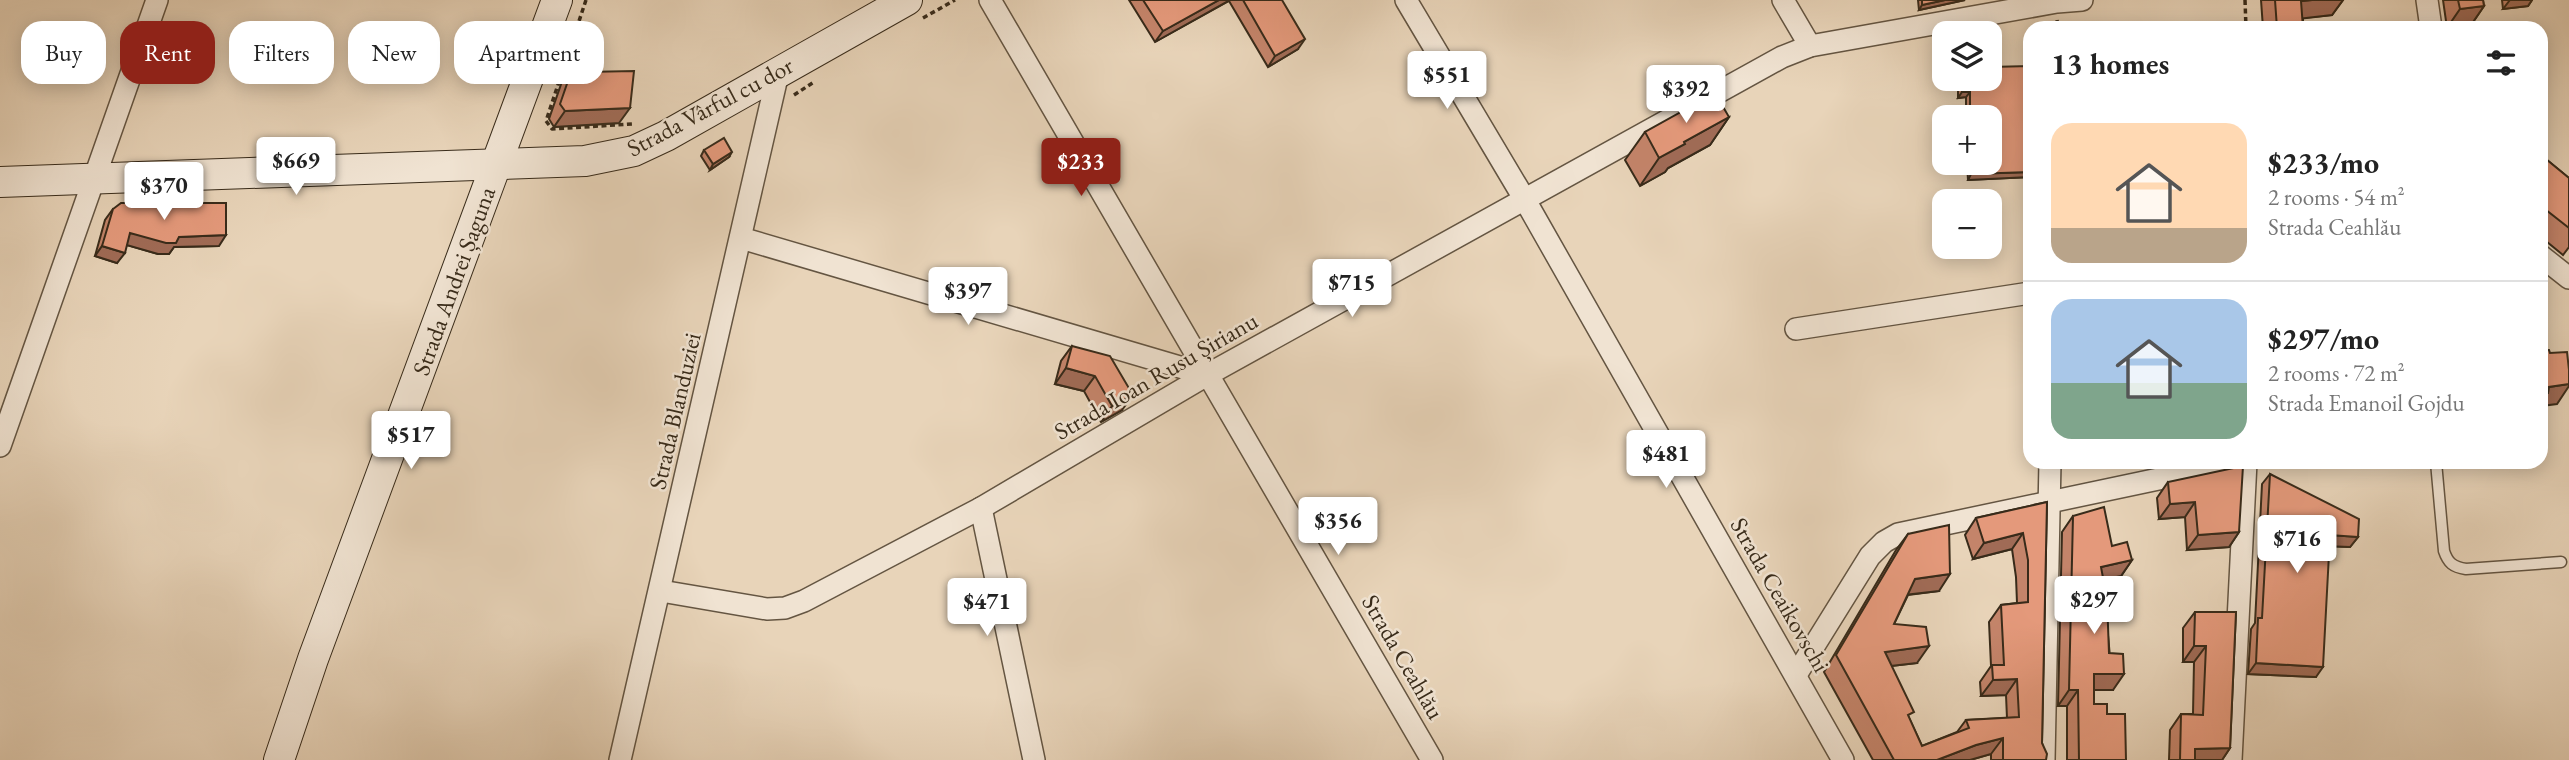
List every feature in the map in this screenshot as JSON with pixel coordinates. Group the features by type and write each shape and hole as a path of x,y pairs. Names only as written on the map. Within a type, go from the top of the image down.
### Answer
{"street":[{"path":"0,446 157,0"},
{"name":"Strada Andrei Șaguna","path":"279,760 313,659 498,166 557,0"},
{"name":"Strada Vârful cu dor","path":"0,182 585,161 634,151 907,0"},
{"name":"Strada Ceahlău","path":"990,0 1432,760"},
{"name":"Strada Ceaikovschi","path":"1406,0 1525,200 1843,760"},
{"path":"1783,0 1810,46"},
{"name":"Strada Ioan Rusu Șirianu","path":"660,591 767,609 785,608 804,601 981,508 1207,375 1782,57 1810,46 2057,2 2082,0"},
{"path":"2427,0 2430,21"},
{"name":"Strada Blanduziei","path":"620,760 778,73"},
{"path":"741,238 1207,375"},
{"path":"2548,262 2569,278"},
{"path":"1796,329 2023,294"},
{"path":"2044,760 2050,469"},
{"path":"1796,675 1870,556 1884,542 1898,534 2206,469"},
{"path":"2231,760 2246,469"},
{"path":"981,508 1034,760"}],"lane":[{"path":"2437,469 2444,551 2448,562 2455,567 2466,569 2561,562"}],"path":[{"path":"586,0 545,121 552,129 608,127 638,122"},
{"path":"2245,0 2246,21"}],"building":[{"path":"1143,0 1219,0 1163,31"},
{"path":"1243,0 1282,0 1305,39 1275,56"},
{"path":"1922,0 1945,0 1922,5"},
{"path":"2275,0 2312,0 2301,1 2302,21 2276,21"},
{"path":"2458,0 2483,0 2484,6 2460,9"},
{"path":"2023,66 2023,172 2002,173 2002,105 1970,105 1970,92 1962,92 2002,91 2002,67"},
{"path":"634,71 630,108 565,111 560,104 567,84 604,84 604,72"},
{"path":"1715,93 1729,117 1659,158 1645,132"},
{"path":"724,138 732,152 713,164 704,150"},
{"path":"2548,161 2569,178 2569,228 2548,212"},
{"path":"121,203 226,203 226,235 179,237 176,243 166,243 130,233 125,253 102,246 113,209"},
{"path":"1072,346 1110,356 1133,395 1112,406 1095,376 1066,368"},
{"path":"2548,350 2550,353 2567,352 2569,384 2549,387 2548,393"},
{"path":"2229,469 2243,469 2239,532 2198,535 2195,502 2170,504 2168,482"},
{"path":"2270,474 2359,519 2358,537 2330,535 2323,667 2256,663 2258,618 2262,618"},
{"path":"2047,502 2042,743 2047,754 2046,760 2003,760 2003,738 1937,760 1894,760 1836,655 1908,534 1949,525 1950,574 1915,579 1894,624 1926,627 1929,646 1885,652 1914,712 1908,715 1922,746 1969,728 1966,720 2019,717 2017,679 1993,680 1992,665 2004,665 2001,605 2028,602 2028,560 2023,533 1984,543 1976,518"},
{"path":"2104,507 2112,546 2127,542 2132,560 2101,567 2107,599 2109,653 2123,654 2124,674 2094,674 2094,704 2107,704 2107,714 2125,714 2126,760 2079,760 2078,690 2069,690 2073,516"},
{"path":"2195,612 2236,612 2230,748 2195,749 2195,760 2180,760 2181,714 2203,715 2206,646 2194,646"}]}
